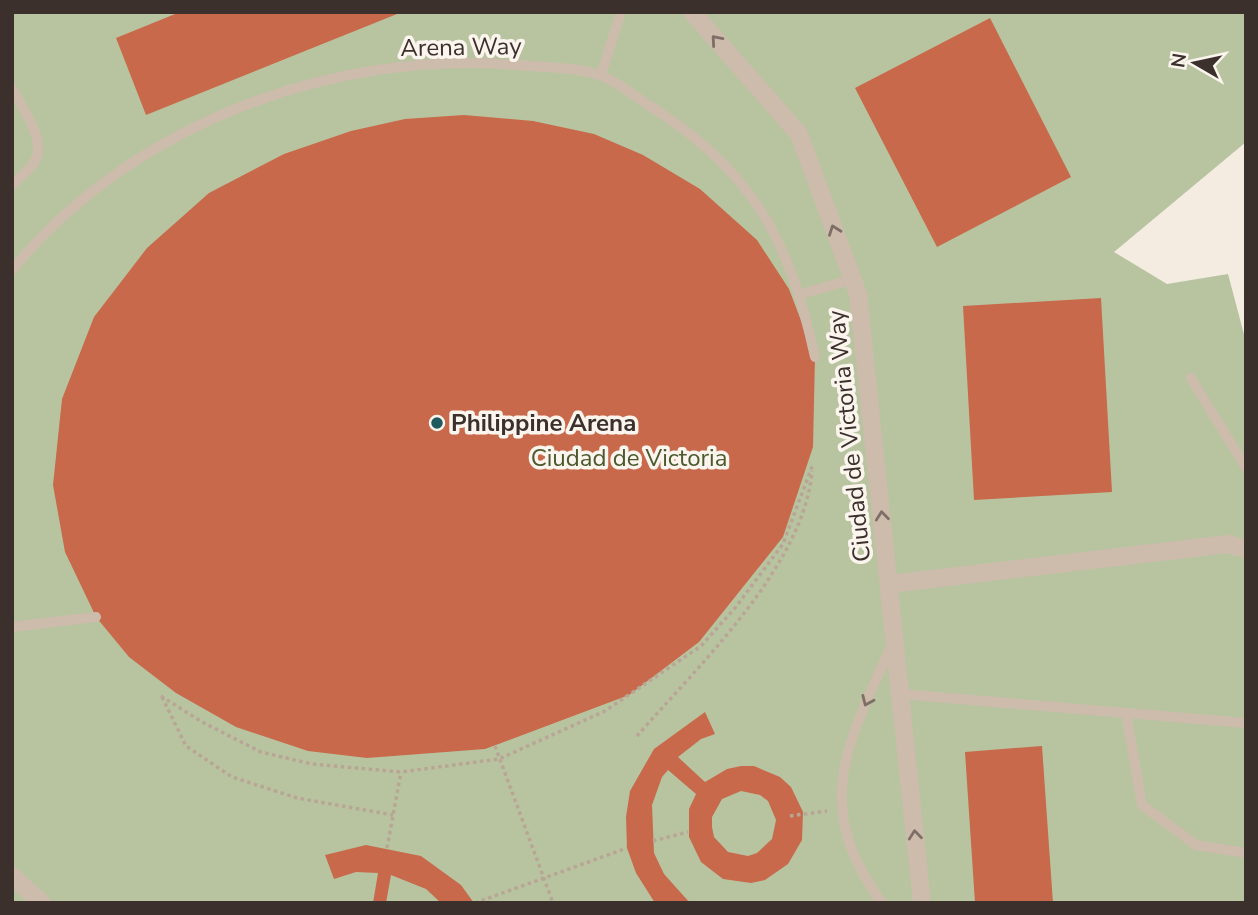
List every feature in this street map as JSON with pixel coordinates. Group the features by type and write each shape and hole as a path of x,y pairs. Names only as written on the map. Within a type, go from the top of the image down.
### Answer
{"street":[{"name":"Ciudad de Victoria Way","path":"692,12 799,134 859,294 922,903"},
{"path":"889,583 1228,544 1246,549"},
{"path":"12,876 42,903"}],"lane":[{"path":"601,75 621,12"},
{"name":"Arena Way","path":"12,270 63,215 100,184 147,152 229,110 350,76 398,67 487,63 601,75 702,141 753,196 777,234 815,357"},
{"path":"12,88 35,134 38,148 36,160 12,185"},
{"path":"798,295 853,279"},
{"path":"1191,378 1246,468"},
{"path":"12,627 96,617"},
{"path":"882,903 851,853 843,810 842,769 855,729 894,639"},
{"path":"900,694 1246,723"},
{"path":"1126,713 1142,805 1196,845 1246,853"}],"path":[{"path":"393,815 297,799 232,777 186,746 161,696 202,722 261,752 312,764 401,772 499,759 605,711 701,646 735,608 783,544 813,464 810,495 770,581 637,736"},
{"path":"495,746 553,903"},
{"path":"387,848 401,772"},
{"path":"790,816 843,810"},
{"path":"653,841 688,832"},
{"path":"475,903 627,848"}],"green space":[{"name":"Ciudad de Victoria","path":"12,12 1246,12 1246,142 1114,252 1167,284 1228,274 1246,342 1246,903 12,903"}],"building":[{"path":"180,12 402,12 146,115 116,38"},
{"path":"990,18 1071,177 937,247 855,88"},
{"name":"Philippine Arena","path":"464,115 533,121 594,134 643,155 700,189 757,240 789,289 815,357 813,447 783,537 699,642 629,695 485,749 367,758 308,751 236,727 176,693 129,657 96,617 65,552 53,485 62,399 94,317 147,248 209,193 284,154 351,131 405,119"},
{"path":"1101,298 1112,492 974,500 963,306"},
{"path":"705,712 715,734 701,739 678,757 705,782 727,769 754,766 780,777 791,787 803,812 802,840 788,864 765,880 751,883 723,879 701,862 689,837 689,809 696,794 668,770 662,777 652,805 654,853 664,874 690,903 655,903 636,873 627,848 626,817 630,791 654,749","holes":["741,791 760,795 768,801 776,820 772,839 757,853 748,856 728,852 714,837 712,827 712,817 722,799"]},
{"path":"1042,746 1053,903 975,903 965,752"},
{"path":"366,845 421,856 461,885 474,903 441,903 426,889 391,875 386,903 373,903 378,873 356,872 334,879 325,855"}],"place":[{"name":"Philippine Arena","path":"437,423"}]}
